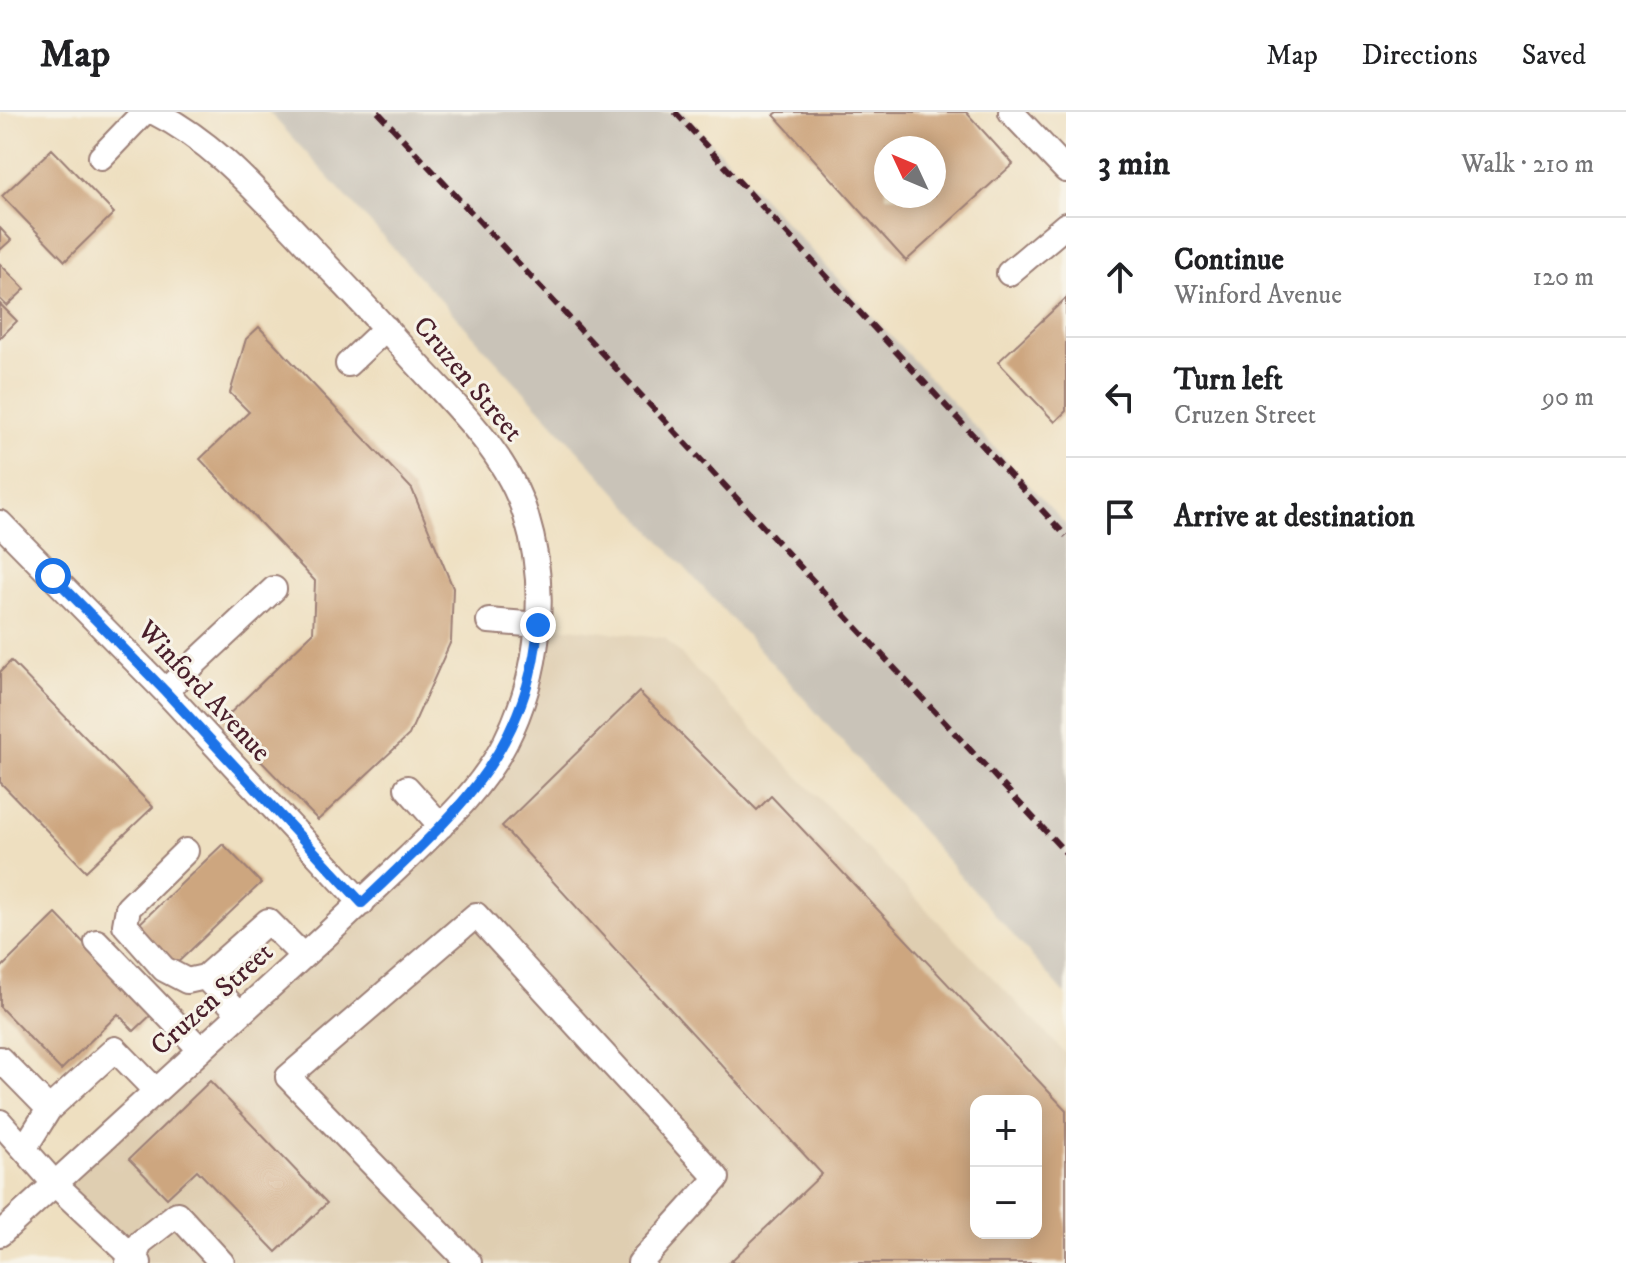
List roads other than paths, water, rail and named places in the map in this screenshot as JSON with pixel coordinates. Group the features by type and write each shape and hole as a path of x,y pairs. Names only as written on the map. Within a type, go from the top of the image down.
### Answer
{"street":[{"path":"101,157 144,112"},
{"name":"Cruzen Street","path":"0,1234 362,903 441,826 484,777 505,743 526,689 538,625 538,578 533,541 525,512 500,459 386,328 229,163 184,127 154,112"},
{"path":"1011,112 1066,170"},
{"path":"1009,273 1066,225"},
{"path":"348,364 386,328"},
{"name":"Winford Avenue","path":"0,523 165,691 362,903"},
{"path":"165,691 274,589"},
{"path":"489,621 538,625"},
{"path":"407,788 441,826"},
{"path":"186,851 128,908 125,925 164,969 187,981 205,977 268,921 303,956"},
{"path":"469,1263 288,1077 476,915 717,1178 640,1263"},
{"path":"97,942 201,1050"},
{"path":"205,977 240,1014"},
{"path":"24,1149 49,1109 115,1049 156,1091"},
{"path":"0,1059 49,1109"},
{"path":"0,1122 55,1184 134,1261 141,1242 177,1214 222,1263"}],"railway":[{"path":"378,112 1066,853"},
{"path":"675,112 1066,536"}]}
